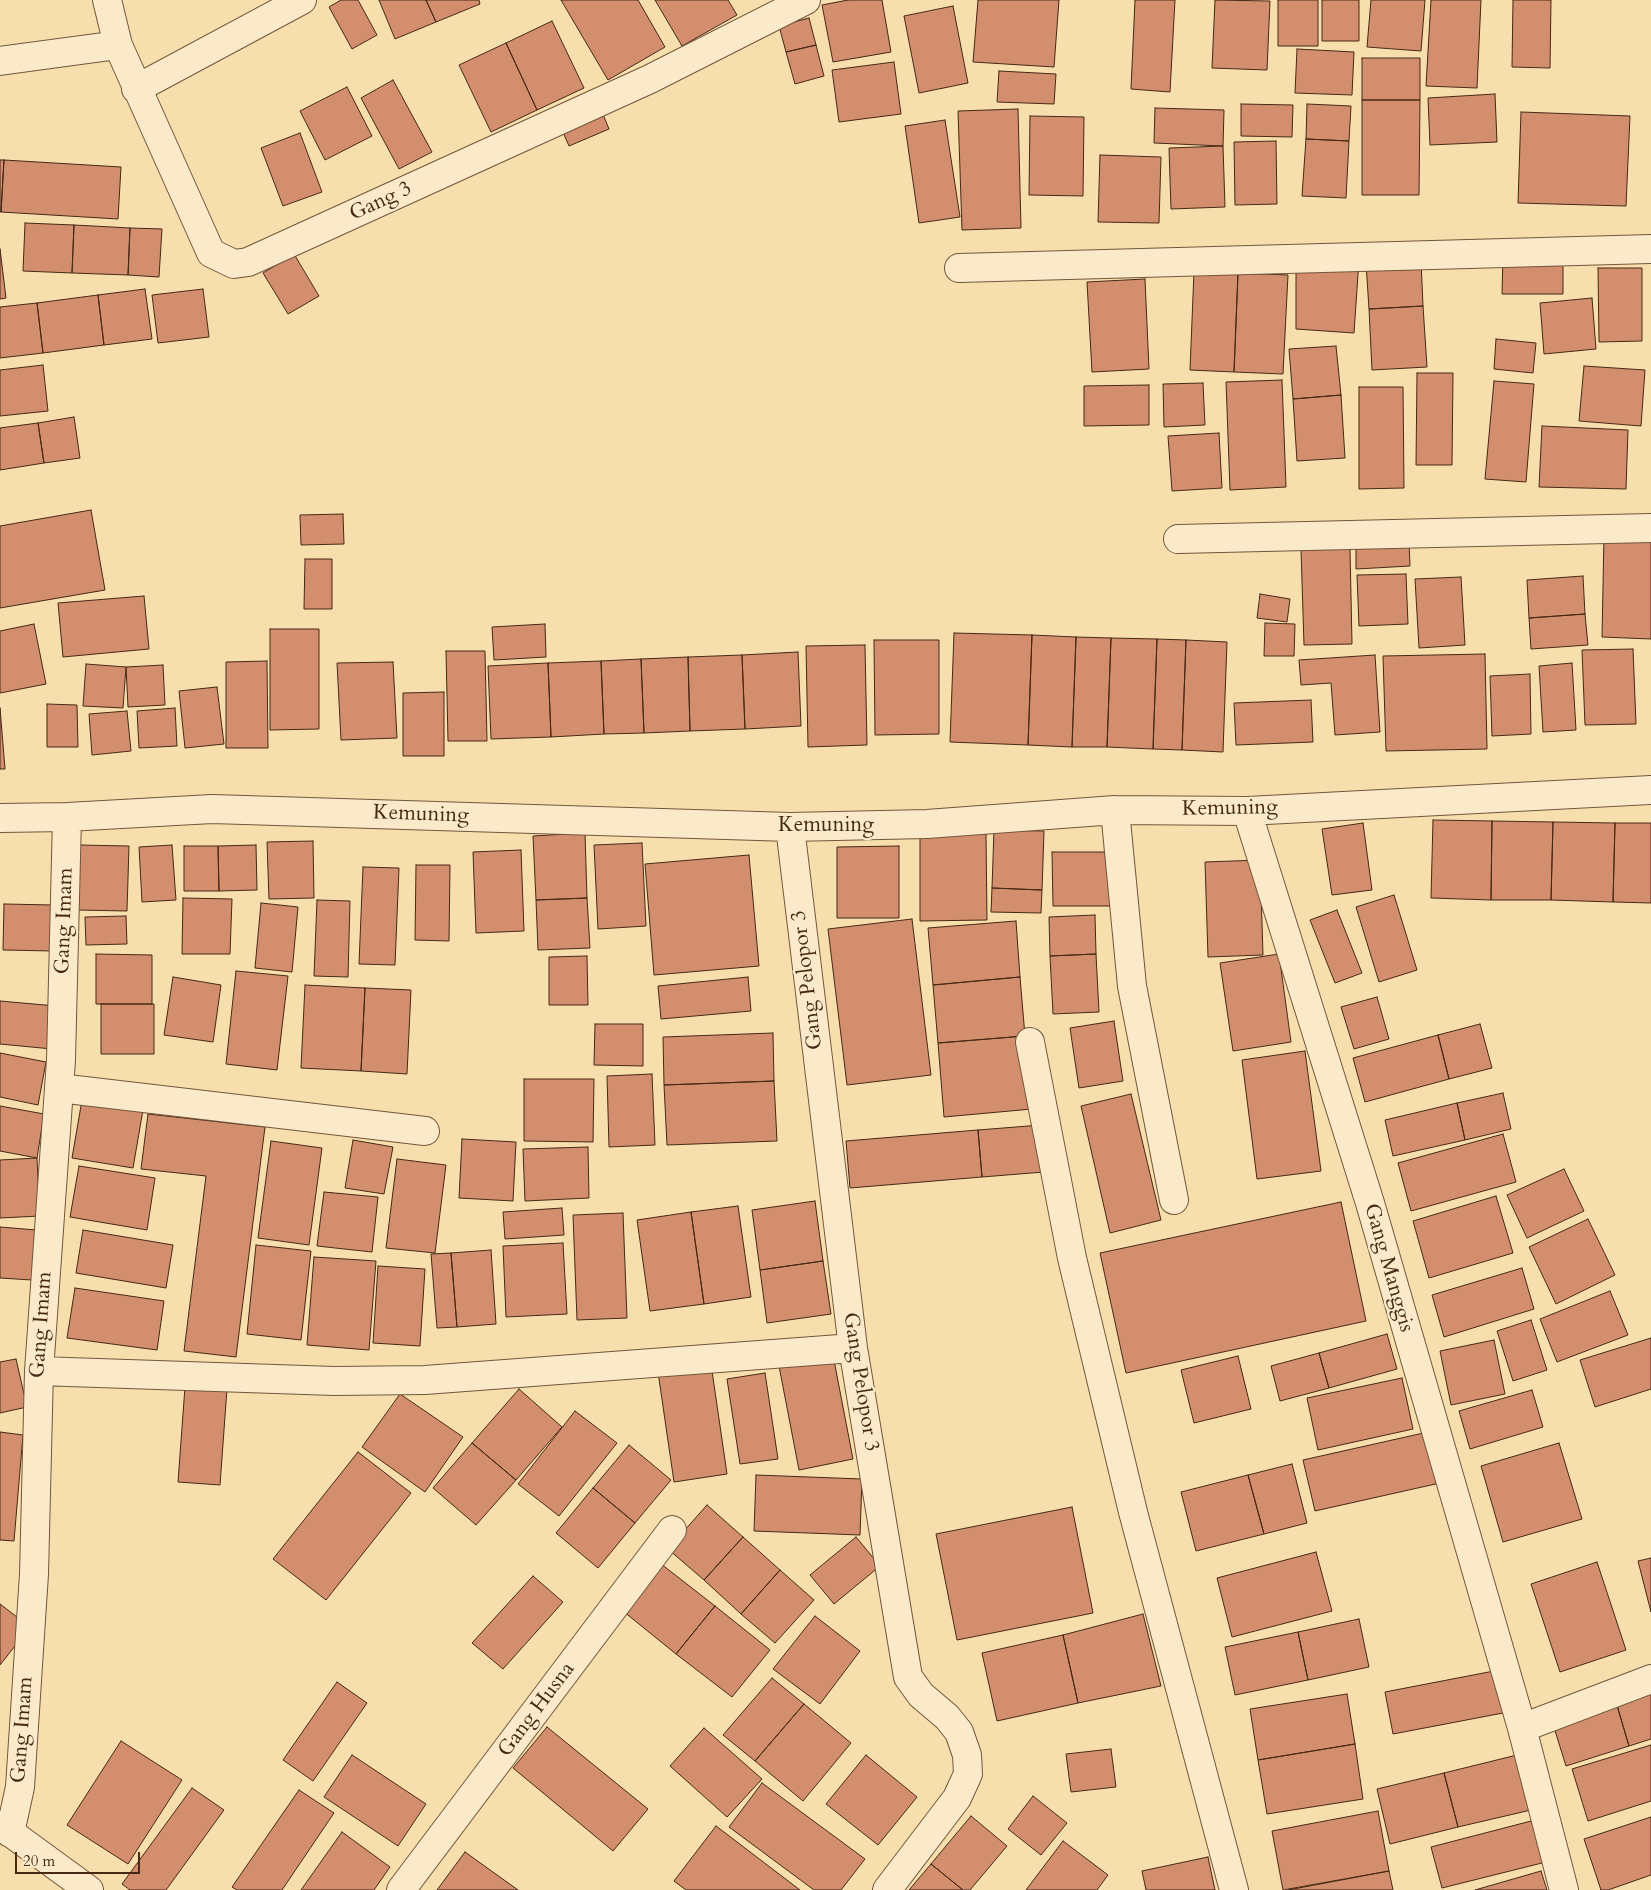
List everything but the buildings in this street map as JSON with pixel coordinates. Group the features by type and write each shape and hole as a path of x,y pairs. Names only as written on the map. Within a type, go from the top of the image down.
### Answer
{"street":[{"name":"Gang 3","path":"107,0 118,46 211,253 234,264 248,262 650,79 800,2"},
{"path":"136,89 302,0"},
{"path":"0,61 118,46"},
{"path":"959,268 1651,248"},
{"path":"1178,539 1651,528"},
{"name":"Kemuning","path":"0,818 67,817 212,809 790,827 927,824 1115,810 1247,811 1651,790"},
{"path":"1115,810 1132,986 1174,1200"},
{"name":"Gang Manggis","path":"1247,811 1370,1203 1522,1728 1564,1890"},
{"name":"Gang Imam","path":"5,1829 20,1787 34,1574 39,1371 59,1088 67,817"},
{"name":"Gang Pelopor 3","path":"790,827 853,1348 908,1677 921,1695 947,1717 959,1732 968,1755 968,1774 957,1798 887,1890"},
{"path":"1030,1042 1072,1258 1133,1512 1234,1890"},
{"path":"59,1088 425,1131"},
{"path":"39,1371 334,1381 426,1380 853,1348"},
{"name":"Gang Husna","path":"401,1890 672,1530"},
{"path":"1522,1728 1651,1679"},
{"path":"5,1829 89,1890"}]}
